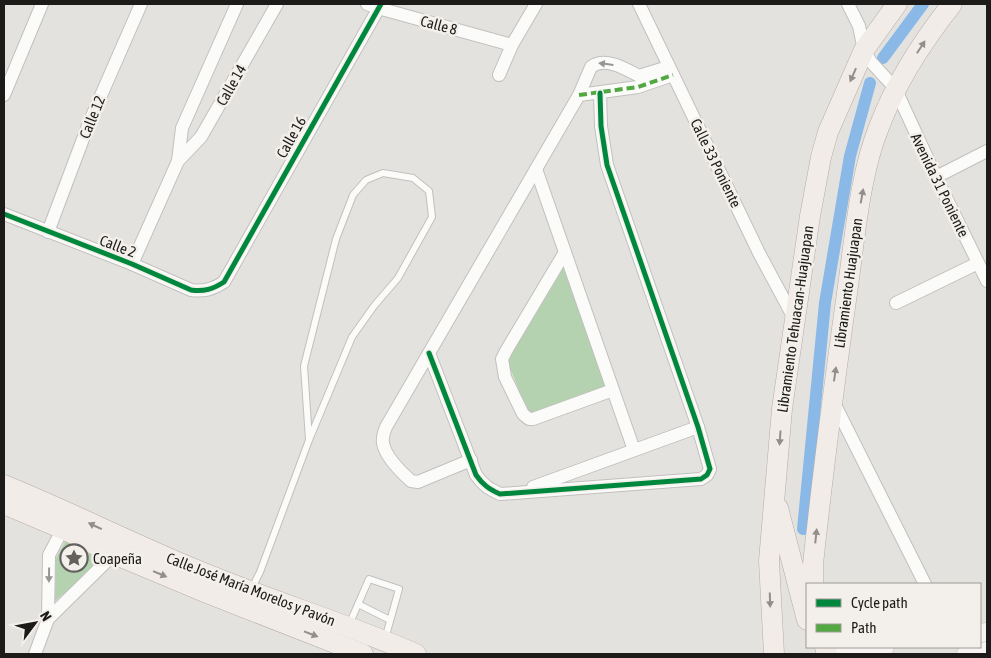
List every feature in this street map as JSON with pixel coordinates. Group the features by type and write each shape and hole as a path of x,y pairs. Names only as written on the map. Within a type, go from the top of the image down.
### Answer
{"main road":[{"name":"Libramiento Tehuacan-Huajuapan","path":"774,654 769,561 782,409 810,216 821,157 828,132 867,56 897,4"},
{"name":"Libramiento Huajuapan","path":"813,583 813,564 832,398 856,227 870,153 890,83 952,4"},
{"name":"Calle José María Morelos y Pavón","path":"4,485 67,522 118,546 246,599 363,654"},
{"path":"775,497 806,616"},
{"name":"Calle José María Morelos y Pavón","path":"4,504 67,522"},
{"path":"793,564 813,564"},
{"name":"Calle José María Morelos y Pavón","path":"246,599 349,626 416,654"},
{"path":"832,654 877,648"},
{"path":"966,654 987,651"}],"street":[{"path":"4,95 42,4"},
{"name":"Calle 12","path":"48,232 89,123 141,4"},
{"name":"Calle 14","path":"132,264 178,161 182,128 237,4"},
{"name":"Calle 14","path":"178,161 201,137 278,4"},
{"path":"499,75 512,45 536,4"},
{"name":"Calle 33 Poniente","path":"639,4 759,253 795,320"},
{"path":"848,4 859,26 867,56"},
{"name":"Calle 8","path":"375,5 512,45"},
{"name":"Calle 16","path":"224,282 375,5"},
{"name":"Avenida 31 Poniente","path":"867,56 890,83 987,281"},
{"path":"471,460 418,482 411,481 389,456 383,445 386,427 579,95 592,66 596,63 608,63 623,68 638,82"},
{"path":"579,95 600,93 670,71"},
{"path":"429,353 476,475 489,489 500,494 701,479 707,475 710,469 698,427 607,165 601,126 600,93"},
{"path":"936,177 987,151"},
{"path":"536,169 634,450"},
{"name":"Calle 2","path":"4,214 132,264 191,290 202,291 214,288 224,282"},
{"path":"565,252 502,359 505,376 523,414 533,420 613,390"},
{"path":"896,303 978,263"},
{"path":"832,398 924,583"},
{"path":"517,493 698,427"},
{"path":"35,654 48,619 49,555 67,522"},
{"path":"48,619 118,546"}],"lane":[{"path":"246,599 260,572 308,440 352,337 374,306 398,278 432,217 429,192 413,178 383,173 366,180 353,195 336,239 304,366 308,440"},
{"path":"349,626 369,579 399,589 385,640"},
{"path":"358,604 390,620"}],"green space":[{"path":"563,263 608,388 529,415 506,358"},
{"path":"66,540 98,559 80,580 55,601 56,558"}],"waterway":[{"path":"883,58 923,4"},
{"path":"803,529 825,303 850,156 870,83"}],"marked path":[{"path":"579,95 638,87 673,75"}],"cycle path":[{"path":"4,214 132,264 191,290 204,290 224,282 381,4"},
{"path":"429,353 476,475 486,486 500,494 701,479 707,475 710,469 698,427 607,165 601,126 600,93"}],"place":[{"name":"Coapeña","path":"74,558"}]}
